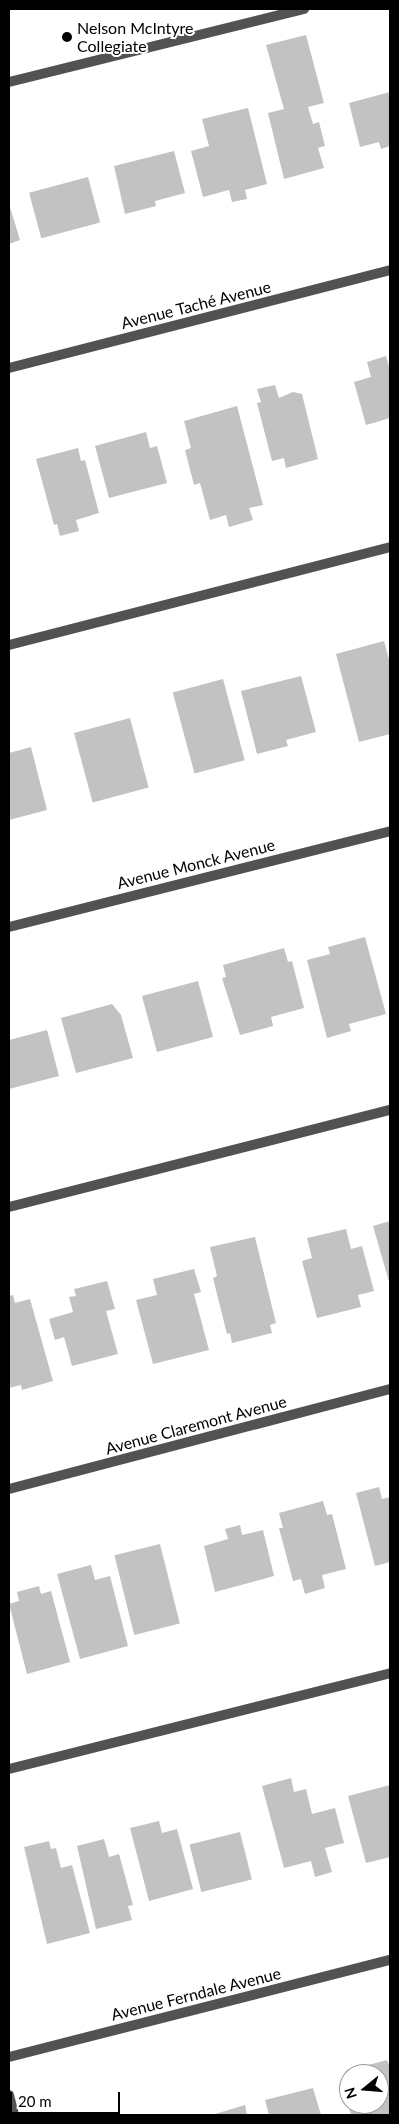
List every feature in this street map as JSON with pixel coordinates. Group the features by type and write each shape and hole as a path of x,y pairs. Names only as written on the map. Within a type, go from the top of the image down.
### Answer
{"street":[{"path":"9,82 304,9"},
{"name":"Avenue Taché Avenue","path":"9,368 390,270"},
{"path":"9,645 390,547"},
{"name":"Avenue Monck Avenue","path":"9,927 390,831"},
{"path":"9,1207 390,1110"},
{"name":"Avenue Claremont Avenue","path":"9,1490 390,1389"},
{"path":"9,1770 390,1673"},
{"name":"Avenue Ferndale Avenue","path":"9,2057 390,1960"},
{"path":"9,2095 14,2115"}],"building":[{"path":"306,35 324,103 308,107 313,124 319,122 325,146 318,148 324,168 284,179 268,113 284,109 266,45"},
{"path":"390,92 390,146 381,149 379,142 360,147 349,103"},
{"path":"248,108 267,184 245,190 247,199 232,202 229,190 203,197 191,151 209,146 202,119"},
{"path":"174,151 185,193 155,201 156,206 125,214 114,166"},
{"path":"88,177 100,222 41,238 29,193"},
{"path":"9,204 20,240 9,244"},
{"path":"386,356 390,370 390,418 366,425 354,382 371,377 367,362"},
{"path":"275,385 279,398 293,392 302,394 318,459 286,468 284,458 272,461 257,403 261,402 257,389"},
{"path":"237,406 263,505 249,508 253,520 229,527 226,515 210,520 200,483 194,485 185,450 191,448 184,421"},
{"path":"146,432 150,448 157,446 167,483 109,498 95,446"},
{"path":"78,448 81,461 85,460 99,513 76,520 79,531 60,536 57,524 54,525 36,459"},
{"path":"384,641 390,663 390,734 359,742 336,654"},
{"path":"301,676 316,732 286,740 288,746 257,754 241,691"},
{"path":"223,679 245,760 195,774 173,692"},
{"path":"130,718 149,788 93,803 74,733"},
{"path":"31,747 47,810 9,820 9,753"},
{"path":"365,937 386,1014 349,1024 351,1031 327,1038 307,960 330,954 328,947"},
{"path":"284,948 288,962 292,961 304,1008 271,1017 273,1026 240,1035 222,978 226,977 223,965"},
{"path":"198,981 213,1037 157,1052 142,996"},
{"path":"112,1004 121,1015 133,1058 76,1073 61,1018"},
{"path":"47,1030 59,1076 9,1089 9,1040"},
{"path":"390,1221 390,1285 373,1226"},
{"path":"346,1229 351,1249 362,1246 374,1291 358,1295 361,1307 317,1318 302,1261 312,1258 307,1238"},
{"path":"255,1237 276,1323 270,1325 272,1333 232,1343 230,1333 227,1334 213,1278 217,1276 210,1247"},
{"path":"194,1269 201,1292 194,1294 209,1350 153,1364 136,1300 157,1295 153,1279"},
{"path":"107,1281 115,1309 106,1311 118,1354 72,1366 64,1337 55,1340 49,1319 73,1312 69,1297 76,1296 74,1289"},
{"path":"13,1295 15,1303 30,1299 53,1381 22,1390 21,1385 9,1388 9,1296"},
{"path":"379,1487 382,1499 390,1497 390,1562 375,1566 356,1493"},
{"path":"323,1501 327,1515 332,1514 346,1569 322,1575 325,1588 305,1594 301,1579 293,1581 279,1528 283,1528 279,1513"},
{"path":"240,1525 242,1535 263,1530 274,1576 215,1592 204,1546 228,1539 225,1529"},
{"path":"160,1544 180,1624 134,1635 114,1555"},
{"path":"91,1565 95,1580 110,1576 128,1646 80,1659 57,1574"},
{"path":"39,1586 41,1594 51,1591 70,1662 27,1674 9,1604 19,1601 17,1592"},
{"path":"291,1778 294,1792 306,1789 312,1814 335,1808 344,1843 325,1848 332,1872 315,1877 311,1861 284,1868 262,1786"},
{"path":"390,1785 390,1857 366,1863 348,1796"},
{"path":"159,1821 162,1833 177,1829 193,1889 149,1901 130,1828"},
{"path":"240,1832 252,1880 201,1892 190,1845"},
{"path":"104,1839 109,1857 119,1854 133,1905 128,1906 132,1920 96,1929 77,1846"},
{"path":"49,1841 51,1849 56,1848 61,1868 72,1865 90,1933 47,1944 24,1847"},
{"path":"387,2060 389,2064 372,2064"},
{"path":"389,2065 390,2115 351,2115 389,2114"},
{"path":"313,2088 321,2115 269,2115 265,2100"},
{"path":"245,2105 247,2115 212,2115"}],"place":[{"name":"Nelson McIntyre Collegiate","path":"67,37"}]}
